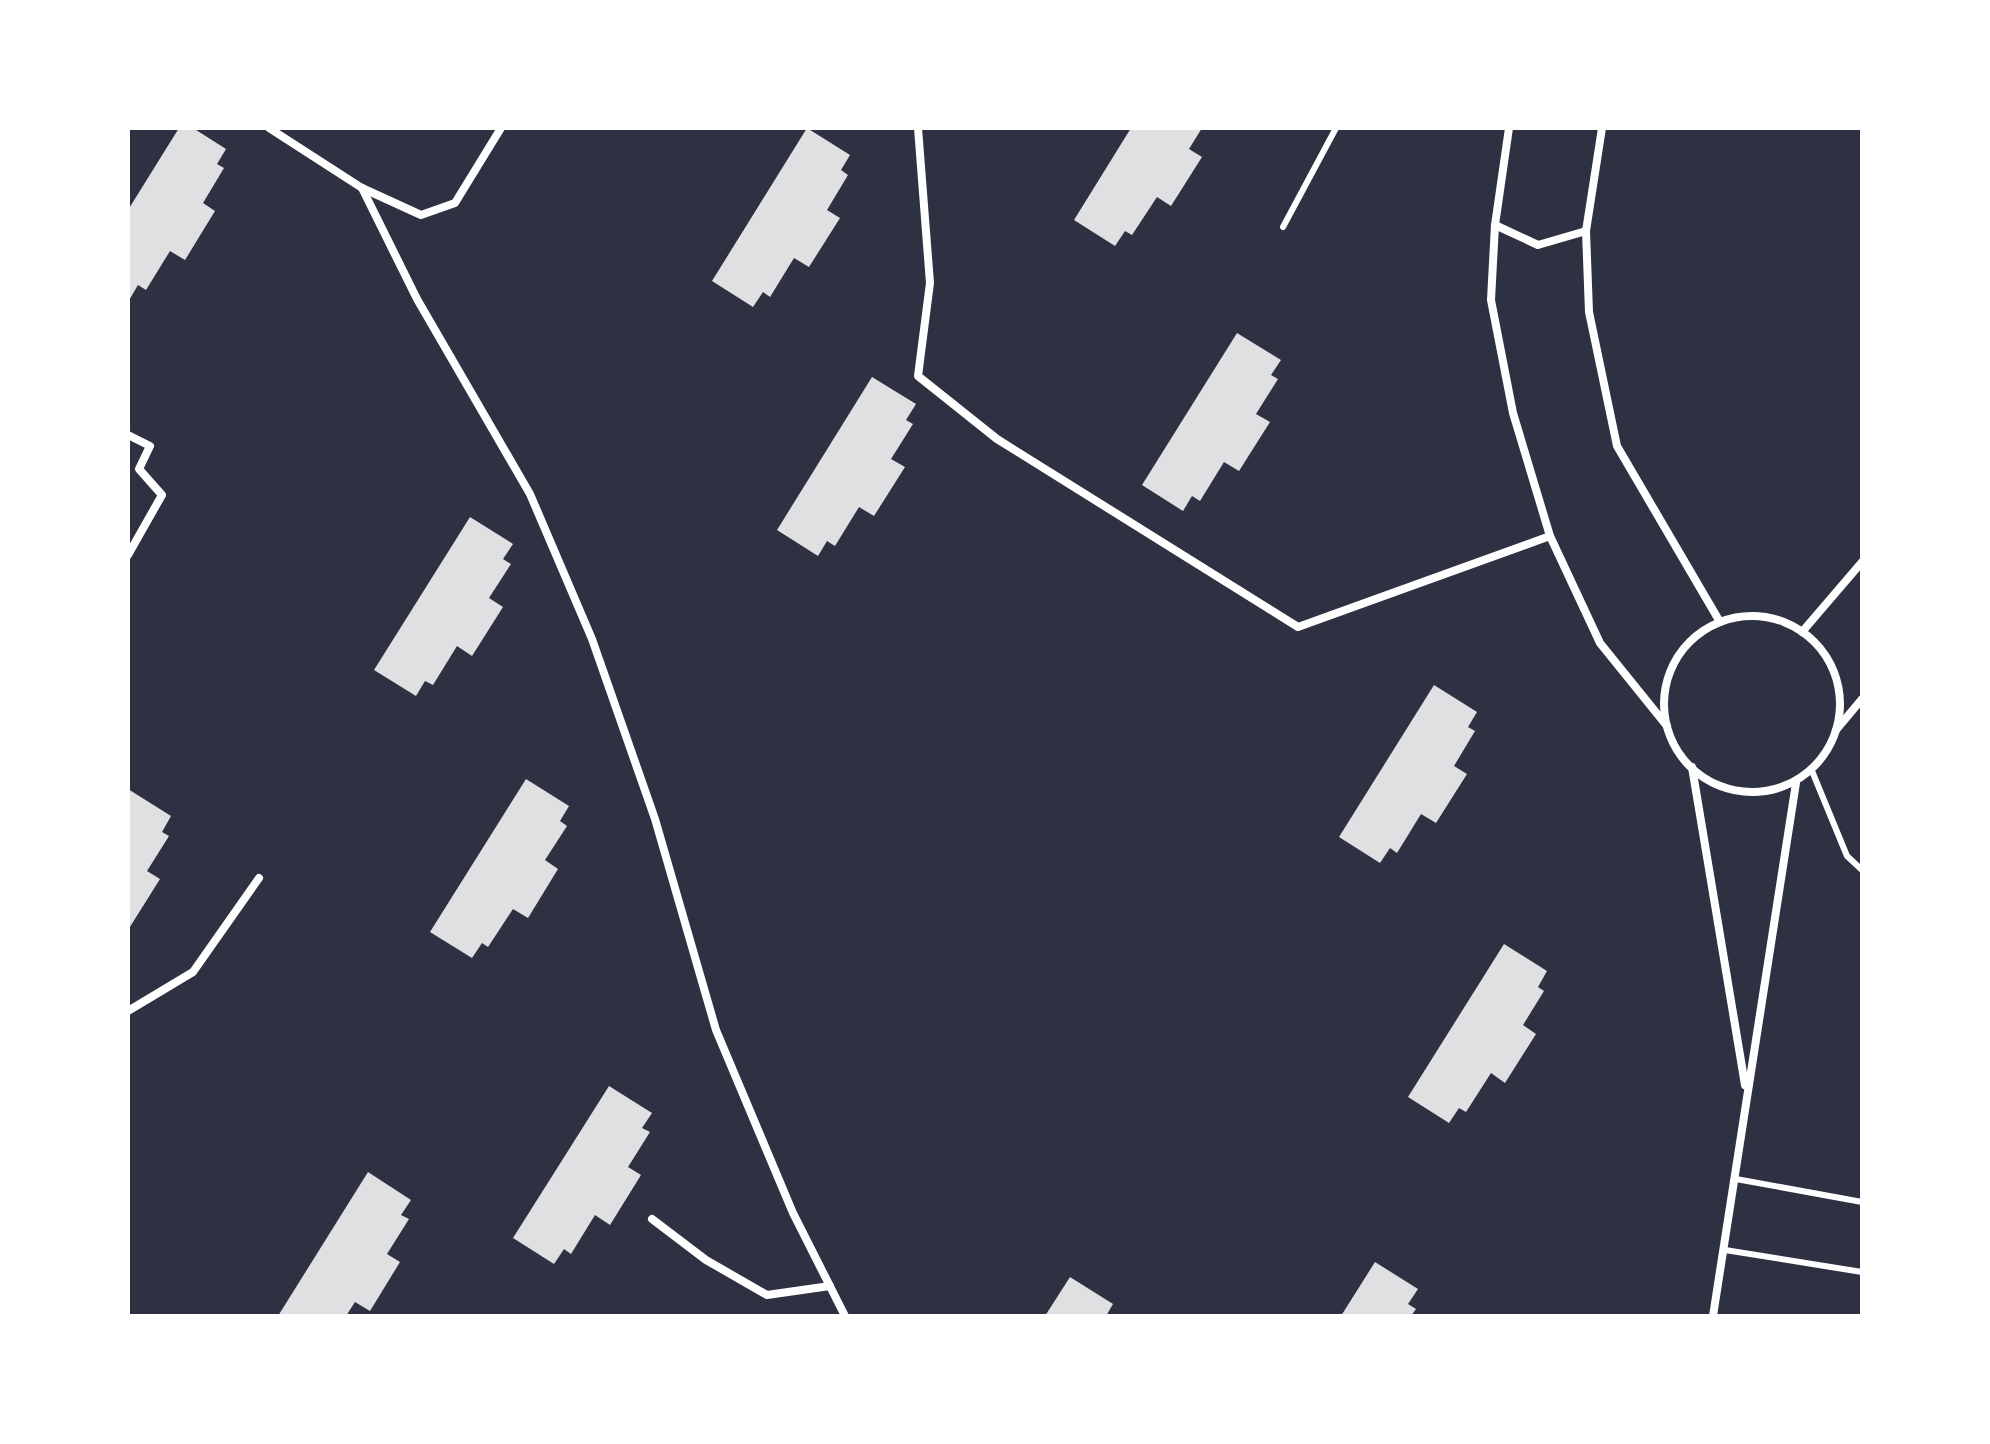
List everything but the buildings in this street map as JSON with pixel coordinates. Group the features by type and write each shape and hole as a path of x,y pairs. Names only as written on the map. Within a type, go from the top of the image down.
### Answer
{"street":[{"path":"269,128 362,188 421,215 455,203 501,128"},
{"path":"918,128 930,283 918,376 997,439 1298,627 1550,536"},
{"path":"1509,128 1495,225 1491,300 1513,413 1550,536 1600,643 1667,726"},
{"path":"1602,128 1586,231 1589,312 1617,446 1720,622"},
{"path":"362,188 417,299 537,508 592,639 655,819 716,1030 793,1213 845,1316"},
{"path":"1495,225 1538,245 1586,231"},
{"path":"128,435 150,446 139,469 162,495 128,555"},
{"path":"1802,632 1862,562"},
{"path":"1739,616 1790,622 1802,632 1818,644 1837,678 1839,715 1829,749 1812,771 1796,783 1749,792 1726,787 1682,759 1669,735 1663,703 1669,674 1688,642 1710,624 1739,616"},
{"path":"1833,733 1862,699"},
{"path":"1692,766 1746,1093"},
{"path":"1713,1316 1796,783"},
{"path":"128,1011 193,972 259,878"},
{"path":"652,1219 706,1260 767,1295 830,1286"}],"lane":[{"path":"1283,227 1336,128"},
{"path":"1812,771 1847,856 1862,870"},
{"path":"1736,1179 1862,1202"},
{"path":"1725,1250 1862,1272"}]}
